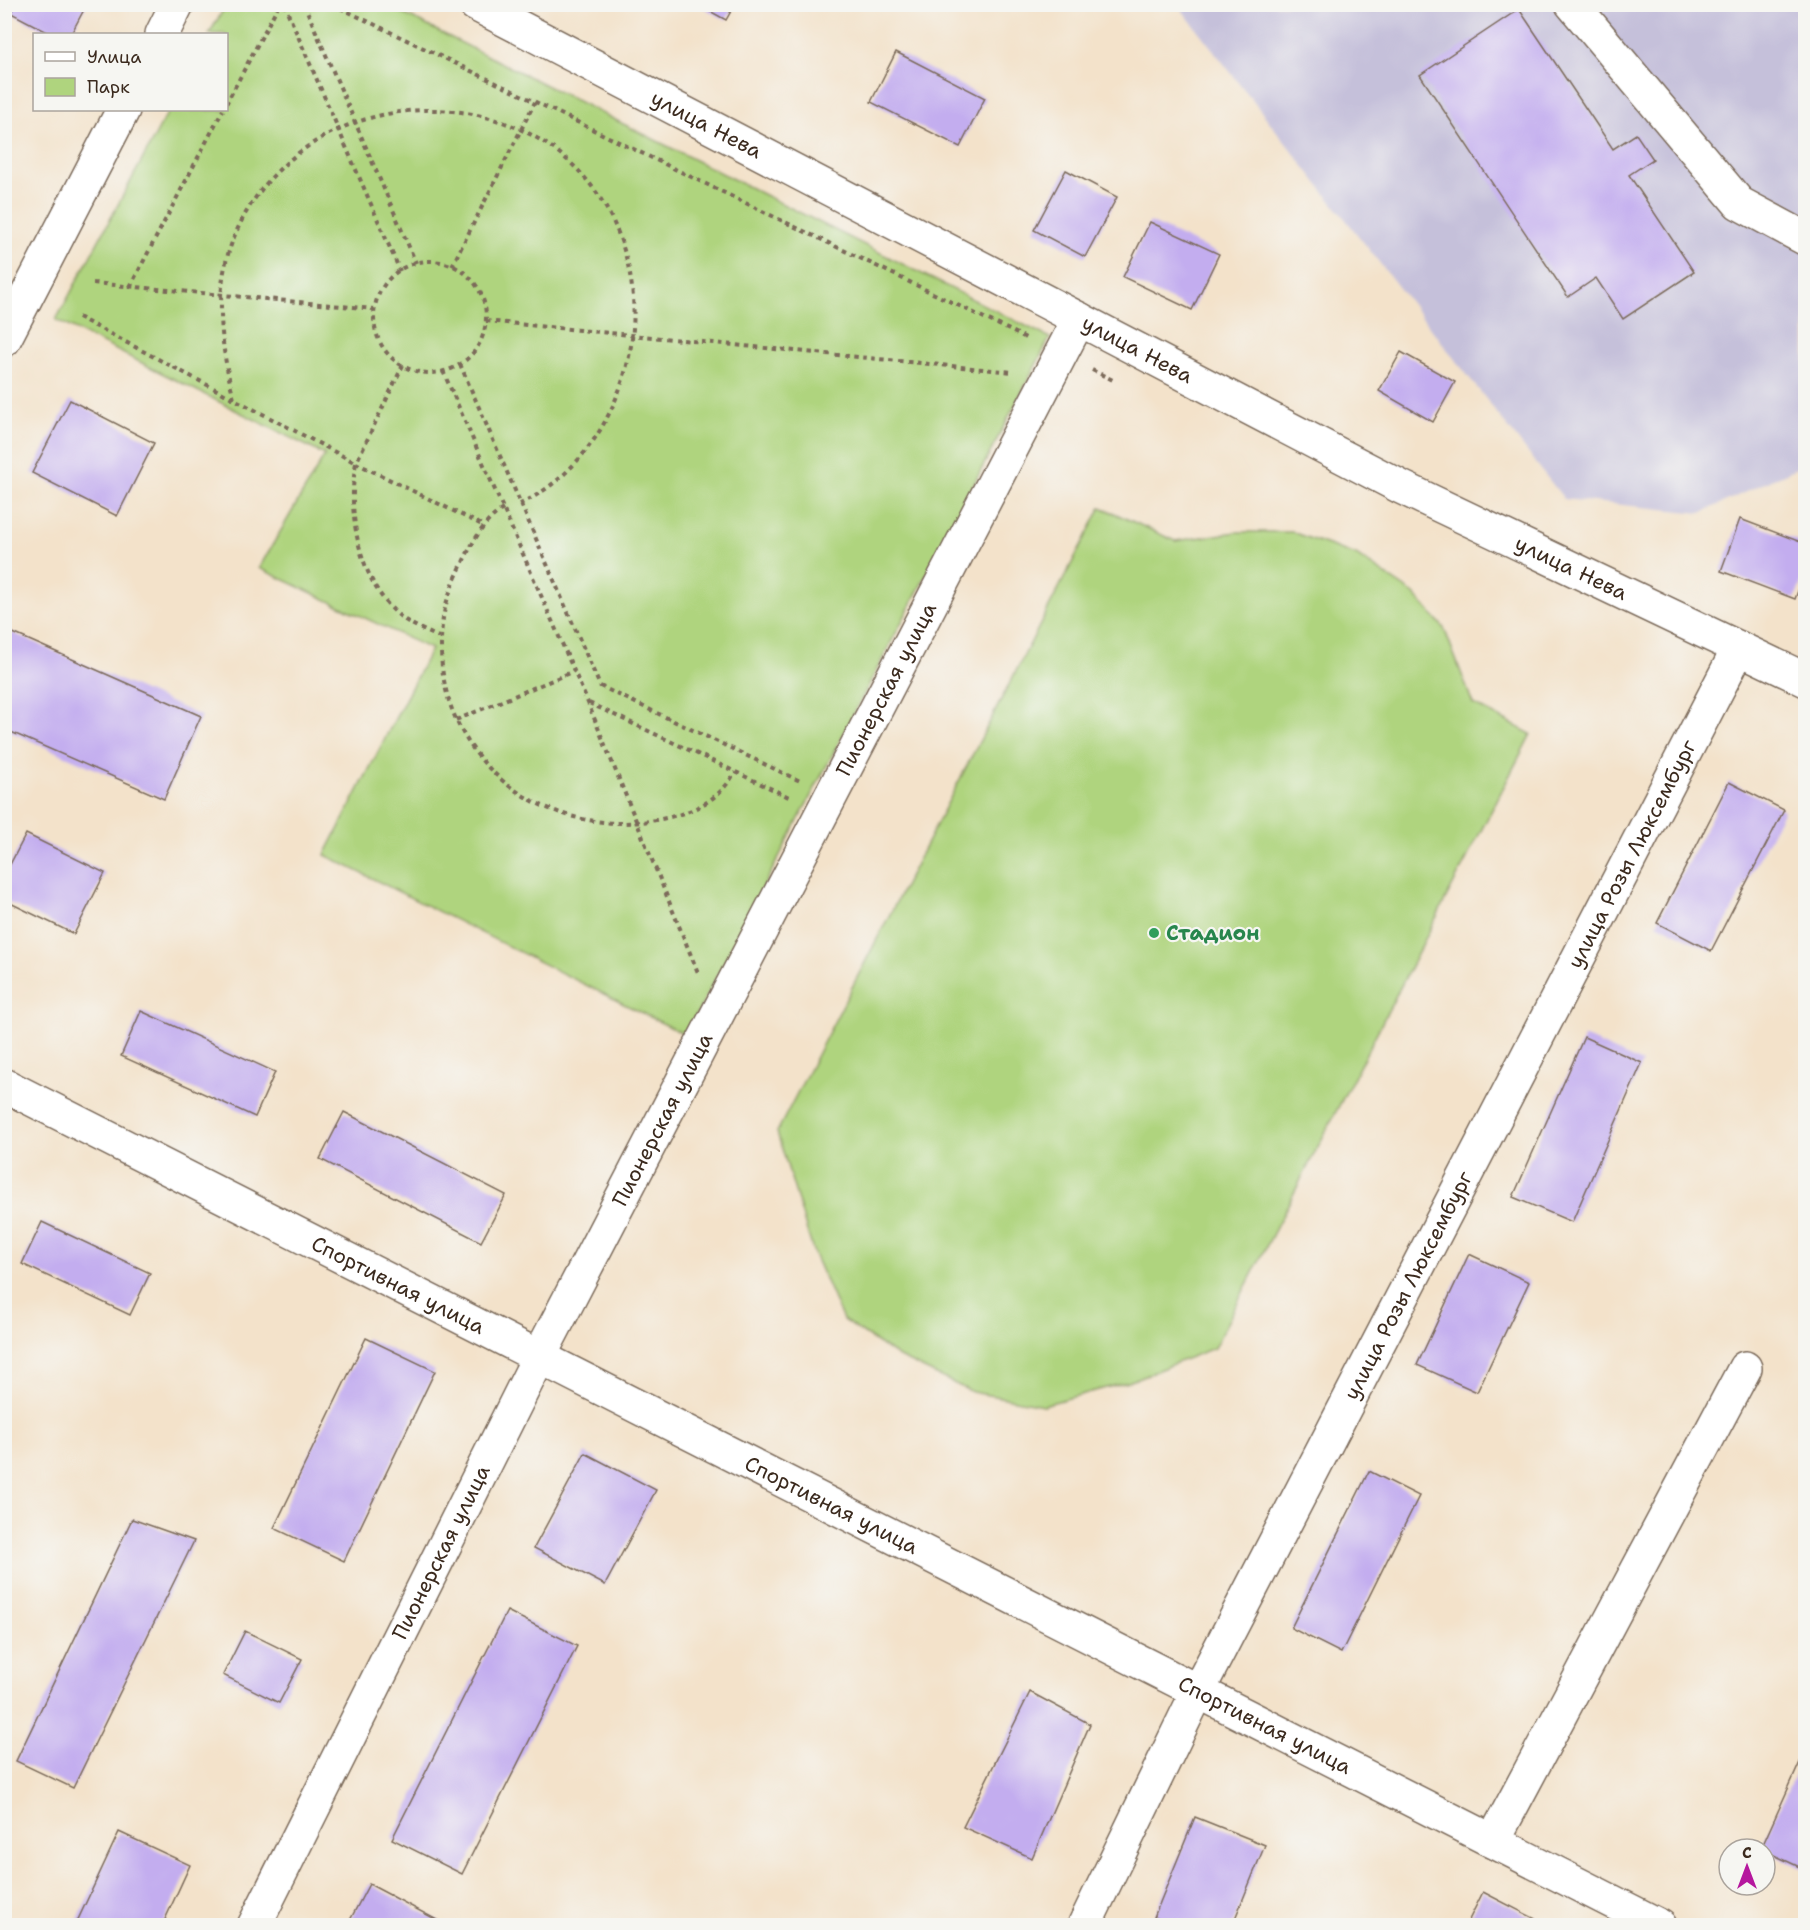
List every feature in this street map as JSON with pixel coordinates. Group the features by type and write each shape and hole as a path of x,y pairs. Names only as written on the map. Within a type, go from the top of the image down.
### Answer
{"street":[{"path":"162,33 177,4"},
{"name":"улица Нева","path":"475,4 1401,487 1806,680"},
{"path":"1572,4 1739,203 1806,239"},
{"path":"4,340 122,111"},
{"name":"Пионерская улица","path":"255,1926 539,1357 1079,319"},
{"name":"улица Розы Люксембург","path":"1084,1926 1198,1691 1739,648"},
{"name":"Спортивная улица","path":"4,1085 1660,1926"},
{"path":"1493,1841 1744,1368"}],"path":[{"path":"228,100 279,4"},
{"path":"284,4 400,271"},
{"path":"304,4 416,263"},
{"path":"332,4 1124,385"},
{"path":"452,266 535,102"},
{"path":"234,399 226,370 222,295 231,245 255,199 288,161 338,129 372,115 405,110 443,109 473,114 521,130 550,146 581,172 602,199 618,232 628,265 635,316 624,380 599,435 565,473 537,496 520,504"},
{"path":"130,287 223,111"},
{"path":"443,262 452,266 473,280 483,296 485,331 477,348 460,364 444,371 429,373 403,366 381,346 375,328 374,309 380,290 392,275 416,263 443,262"},
{"path":"93,283 374,309"},
{"path":"78,317 356,463 484,526"},
{"path":"486,321 1017,372"},
{"path":"460,364 600,686 826,804"},
{"path":"403,366 356,463 352,480 353,523 370,576 392,608 404,619 439,637"},
{"path":"444,371 588,703 701,982"},
{"path":"503,509 491,516 484,526 453,582 439,637 445,690 456,720 474,751 497,778 535,804 585,820 637,823 671,817 706,802 720,792 735,772"},
{"path":"456,720 574,671"},
{"path":"588,703 735,772 826,804"}],"shaded area":[{"path":"1178,5 1805,5 1805,464 1701,513 1564,499"}],"green space":[{"path":"384,4 1050,338 686,1035 325,855 431,649 259,568 325,455 56,320 168,111 228,111 228,33 210,33 226,5"},
{"name":"Стадион","path":"1101,507 1175,541 1237,532 1292,532 1356,555 1414,594 1444,628 1473,704 1531,734 1214,1348 1128,1382 1043,1405 972,1392 899,1357 843,1320 814,1254 777,1132"}],"building":[{"path":"15,4 87,4 72,33 49,33 11,13"},
{"path":"697,4 735,4 726,20"},
{"path":"1519,9 1613,149 1636,134 1653,159 1629,175 1694,272 1623,319 1596,278 1568,297 1420,75"},
{"path":"896,52 985,98 960,147 871,102"},
{"path":"1066,170 1117,197 1085,257 1034,230"},
{"path":"1150,222 1219,254 1192,310 1123,277"},
{"path":"1401,352 1455,382 1433,422 1379,391"},
{"path":"70,400 154,443 117,516 32,473"},
{"path":"1740,519 1806,544 1806,570 1795,599 1721,571"},
{"path":"4,629 201,716 164,799 4,729"},
{"path":"1729,782 1784,810 1711,951 1657,923"},
{"path":"26,834 105,873 74,934 4,900 4,876"},
{"path":"141,1011 275,1072 255,1117 121,1056"},
{"path":"1584,1037 1642,1063 1572,1222 1513,1197"},
{"path":"344,1112 506,1195 481,1242 320,1159"},
{"path":"42,1222 150,1273 130,1315 22,1264"},
{"path":"1469,1254 1529,1282 1477,1392 1417,1365"},
{"path":"366,1338 435,1371 344,1561 274,1528"},
{"path":"585,1453 656,1490 605,1585 534,1548"},
{"path":"1369,1471 1419,1496 1341,1653 1291,1628"},
{"path":"132,1519 194,1541 73,1788 16,1761"},
{"path":"507,1611 577,1646 462,1874 392,1839"},
{"path":"245,1631 302,1659 279,1703 223,1675"},
{"path":"1030,1692 1090,1724 1032,1858 963,1827"},
{"path":"1806,1749 1806,1870 1777,1856 1777,1837 1766,1837"},
{"path":"1195,1817 1265,1845 1232,1926 1175,1926 1154,1917"},
{"path":"119,1832 190,1865 162,1926 75,1926"},
{"path":"369,1884 439,1921 436,1926 347,1926"},
{"path":"1483,1892 1549,1926 1466,1926"}],"place":[{"name":"Стадион","path":"1154,933"}]}
